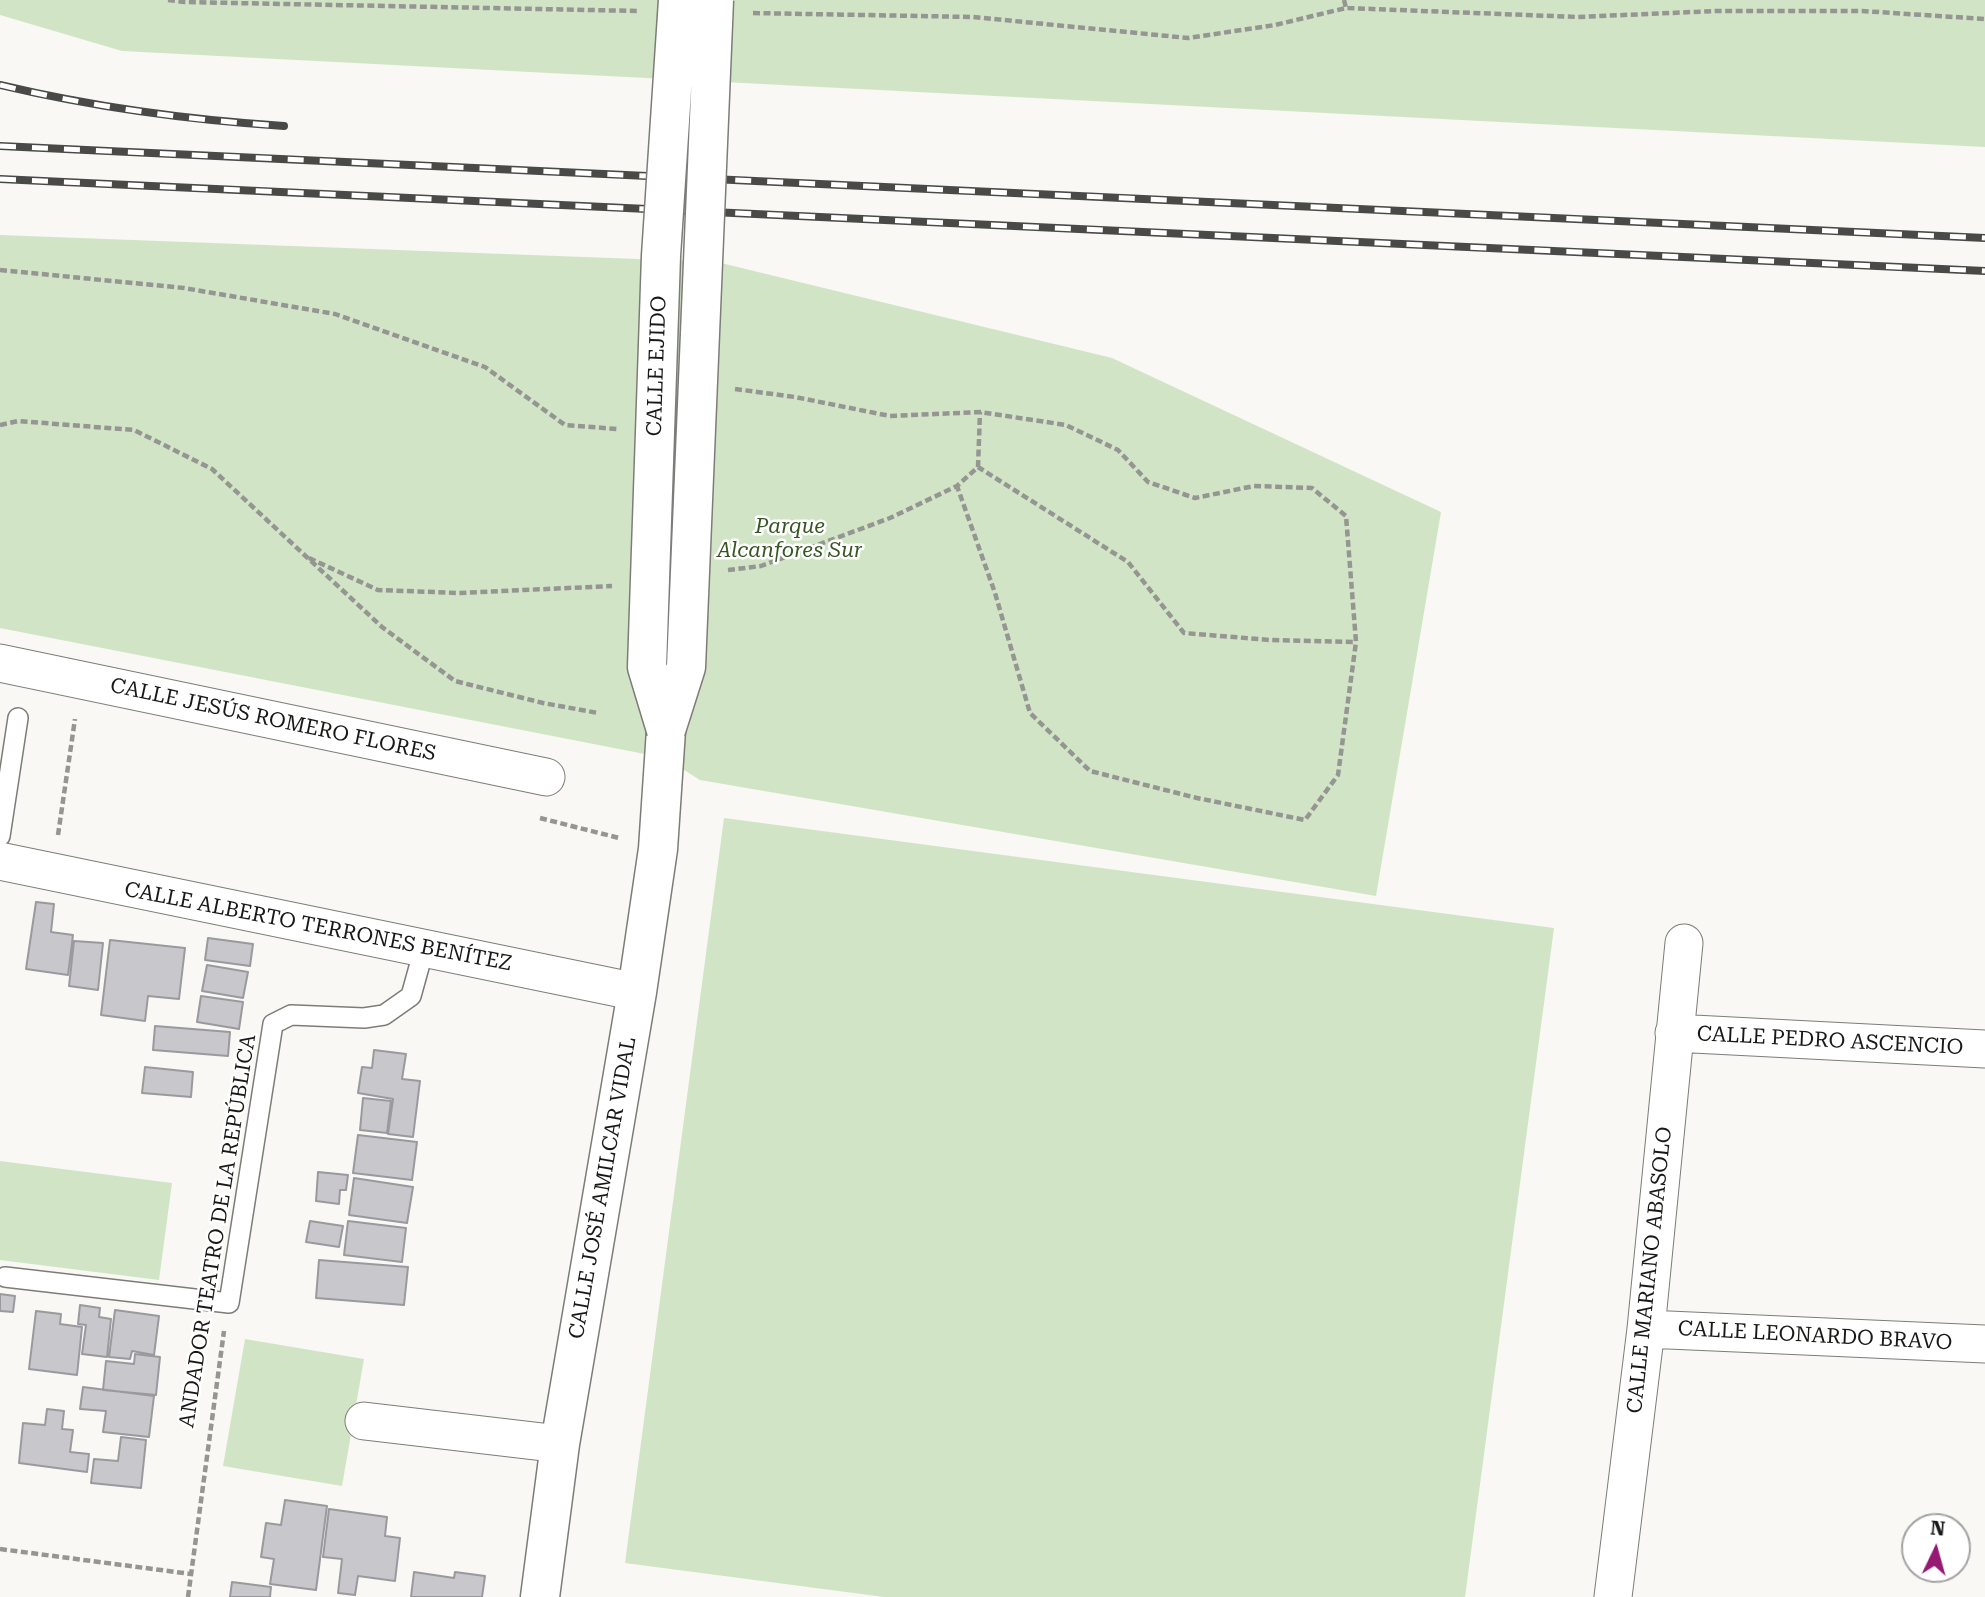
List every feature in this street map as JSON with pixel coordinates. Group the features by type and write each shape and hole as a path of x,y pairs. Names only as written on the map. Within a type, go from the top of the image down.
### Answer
{"street":[{"name":"CALLE EJIDO","path":"666,730 647,667 661,256 678,0"},
{"name":"CALLE EJIDO","path":"663,779 666,730 687,667 713,0"},
{"name":"CALLE JESÚS ROMERO FLORES","path":"0,663 546,777"},
{"name":"CALLE JOSÉ AMILCAR VIDAL","path":"540,1597 560,1444 637,992 658,849 663,779"},
{"name":"CALLE ALBERTO TERRONES BENÍTEZ","path":"0,861 637,992"},
{"name":"CALLE MARIANO ABASOLO","path":"1613,1597 1646,1329 1684,943"},
{"name":"CALLE PEDRO ASCENCIO","path":"1674,1033 1985,1049"},
{"name":"CALLE LEONARDO BRAVO","path":"1646,1329 1985,1344"},
{"path":"364,1421 560,1444"}],"lane":[{"path":"0,836 18,718"},
{"name":"ANDADOR TEATRO DE LA REPÚBLICA","path":"229,1303 273,1024 291,1015 364,1018 384,1015 411,996 424,948"},
{"path":"5,1278 229,1303"}],"path":[{"path":"168,0 641,11"},
{"path":"1344,0 1346,8"},
{"path":"752,13 973,17 1188,38 1275,25 1346,8 1578,17 1716,11 1862,11 1985,19"},
{"path":"0,270 184,288 335,314 485,367 565,425 613,430 626,426"},
{"path":"724,393 737,389 795,397 890,416 980,412 1066,425 1118,450 1148,482 1195,498 1254,486 1312,488 1346,516 1356,642 1338,775 1305,820 1197,798 1090,771 1030,713 995,593 957,486"},
{"path":"722,571 761,566 890,518 957,486 978,467 980,412"},
{"path":"0,425 18,421 134,430 212,470 382,627 454,681 543,703 598,713"},
{"path":"978,467 1128,562 1184,634 1356,642"},
{"path":"309,558 378,590 459,593 619,584"},
{"path":"52,873 80,680"},
{"path":"546,777 538,817 658,849"},
{"name":"ANDADOR TEATRO DE LA REPÚBLICA","path":"188,1597 229,1303"},
{"path":"0,1549 191,1574"}],"green space":[{"path":"0,0 1985,0 1985,147 122,51 0,15"},
{"name":"Parque Alcanfores Sur","path":"0,235 717,262 1112,358 1441,512 1376,896 700,780 665,758 0,628"},
{"path":"724,818 1554,928 1465,1597 884,1597 625,1563"},
{"path":"0,1161 172,1183 159,1280 0,1260"},
{"path":"245,1339 364,1359 342,1486 223,1466"}],"building":[{"path":"36,902 54,904 51,932 73,935 68,975 26,969"},
{"path":"208,938 253,944 250,966 205,960"},
{"path":"110,940 185,948 179,999 148,996 145,1021 101,1015"},
{"path":"74,941 103,943 98,990 69,986"},
{"path":"207,965 248,972 243,998 202,991"},
{"path":"201,996 243,1002 239,1029 197,1022"},
{"path":"155,1026 230,1032 228,1056 153,1050"},
{"path":"374,1050 406,1054 402,1079 420,1081 413,1137 388,1134 393,1099 358,1093 362,1067 372,1068"},
{"path":"145,1067 193,1072 191,1097 142,1093"},
{"path":"363,1098 391,1101 387,1133 360,1130"},
{"path":"358,1135 417,1142 412,1180 353,1173"},
{"path":"318,1172 348,1175 346,1190 340,1190 339,1204 316,1201"},
{"path":"354,1178 413,1187 407,1223 349,1215"},
{"path":"310,1221 343,1226 339,1247 306,1242"},
{"path":"348,1221 406,1228 402,1262 344,1255"},
{"path":"319,1260 408,1267 404,1305 316,1298"},
{"path":"0,1294 15,1296 13,1312 0,1311"},
{"path":"80,1305 100,1308 99,1317 111,1319 107,1357 82,1354 86,1325 78,1324"},
{"path":"115,1310 159,1316 154,1355 132,1351 130,1359 109,1357"},
{"path":"36,1311 61,1314 60,1324 82,1327 77,1375 29,1369"},
{"path":"135,1354 160,1357 156,1395 103,1390 106,1361 134,1364"},
{"path":"83,1387 154,1396 149,1437 103,1432 106,1411 80,1409"},
{"path":"47,1409 64,1411 62,1429 73,1430 70,1452 89,1454 87,1472 19,1463 23,1423 45,1425"},
{"path":"121,1437 146,1440 141,1488 91,1483 94,1459 118,1461"},
{"path":"285,1500 327,1506 316,1590 270,1584 274,1559 261,1557 266,1523 281,1525"},
{"path":"329,1509 387,1517 385,1536 400,1538 395,1581 358,1576 355,1595 338,1593 342,1559 323,1557"},
{"path":"414,1572 454,1578 455,1572 485,1576 482,1597 411,1597"},
{"path":"232,1582 271,1587 270,1597 230,1597"}],"railway":[{"path":"0,85 141,112 284,126"},
{"path":"0,146 1985,238"},
{"path":"0,179 1985,271"}]}
